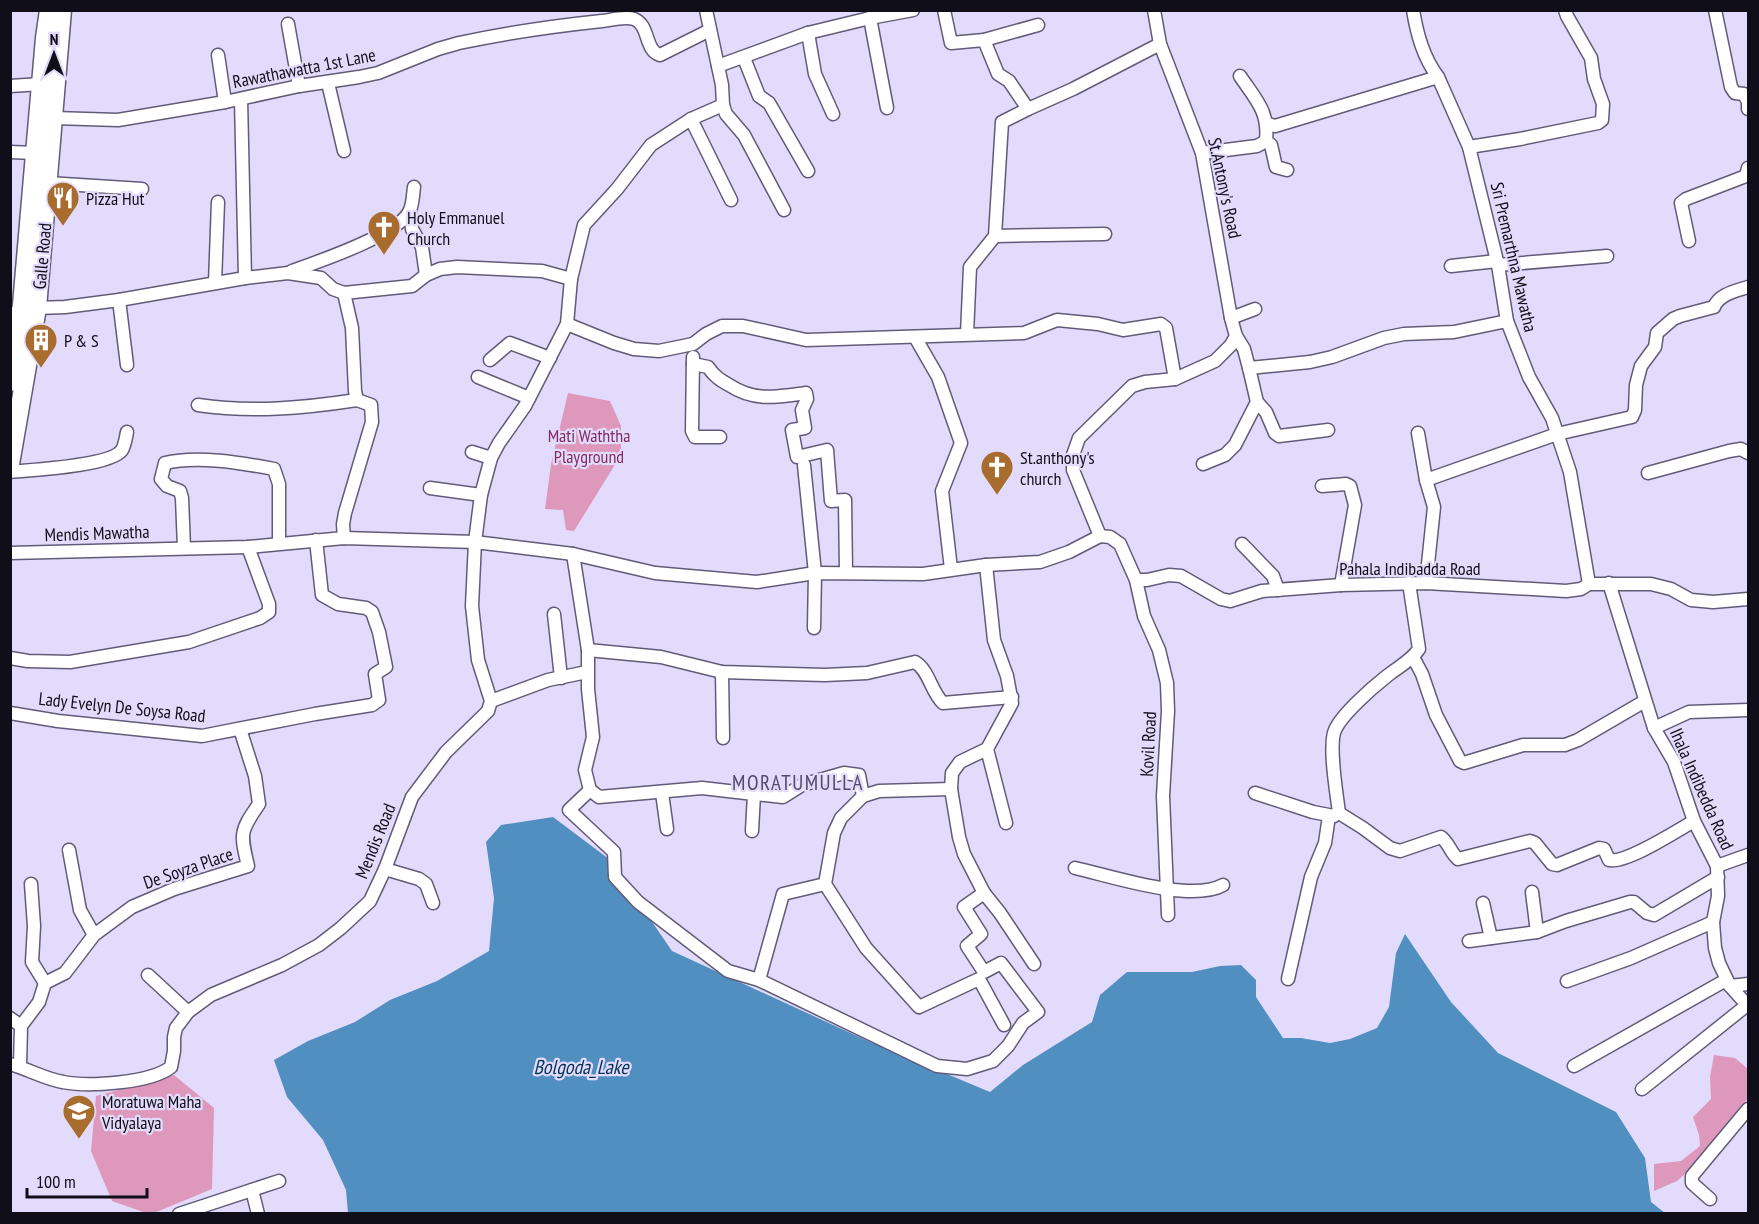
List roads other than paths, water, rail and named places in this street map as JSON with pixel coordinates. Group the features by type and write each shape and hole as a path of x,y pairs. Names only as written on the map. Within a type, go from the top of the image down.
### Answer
{"highway":[{"name":"Galle Road","path":"10,464 49,10"},
{"name":"Galle Road","path":"10,382 13,353 48,183 62,10"}],"street":[{"path":"706,10 726,114 744,135 784,210"},
{"path":"718,66 808,33 913,10"},
{"path":"944,10 951,43 984,40 1038,25"},
{"name":"St.Antony's Road","path":"1154,10 1160,44 1202,153 1231,318"},
{"name":"Sri Premarthna Mawatha","path":"1413,10 1417,35 1430,67 1438,77 1469,147 1497,263 1507,321 1529,377 1552,418 1570,472 1589,584"},
{"path":"1469,147 1520,139 1598,123 1602,120 1603,104 1594,79 1591,58 1565,10"},
{"path":"1715,10 1731,87 1735,93 1744,94 1749,109"},
{"name":"Rawathawatta 1st Lane","path":"54,118 118,120 225,102 299,86 378,73 438,48 459,43 591,22 623,18 636,20 643,26 652,50 660,55 710,30"},
{"path":"870,18 887,108"},
{"path":"288,24 299,86"},
{"path":"808,33 815,74 833,114"},
{"path":"984,40 998,74 1009,81 1028,109"},
{"path":"967,334 970,267 995,236 1002,122 1160,44"},
{"path":"218,55 225,102"},
{"path":"744,58 759,96 769,103 808,171"},
{"path":"1240,76 1258,102 1268,124 1266,141"},
{"path":"1268,124 1275,126 1438,77"},
{"path":"328,83 344,151"},
{"path":"10,86 41,84"},
{"path":"241,99 245,278"},
{"path":"588,672 548,680 491,701 478,660 472,606 475,542 481,495 491,458 529,398 567,324 571,279 584,225 617,189 651,146 691,119 723,105"},
{"path":"691,119 731,200"},
{"path":"1202,153 1257,146 1266,141"},
{"path":"1266,141 1271,146 1276,167 1287,170"},
{"path":"10,152 35,153"},
{"path":"1689,241 1681,203 1746,176 1749,168"},
{"path":"48,183 142,189"},
{"path":"414,187 410,212 412,229 422,247 426,275"},
{"path":"215,283 218,202"},
{"path":"23,312 119,300 245,278 288,273 362,244 394,227 410,212"},
{"path":"995,236 1105,234"},
{"path":"1451,266 1607,256"},
{"path":"288,273 321,278 333,289 344,293 412,286 426,275 440,269 458,267 542,270 571,279"},
{"path":"1426,480 1557,434 1632,417 1641,366 1655,347 1657,333 1673,319 1714,307 1721,297 1748,286"},
{"path":"344,293 352,328 357,400"},
{"path":"119,300 127,365"},
{"path":"1255,309 1231,318 1236,336 1245,349 1257,402 1266,412 1275,433 1280,436 1328,430"},
{"path":"567,324 634,349 659,351 693,344 722,326 743,326 806,340 1024,333 1057,320 1098,324 1123,330 1161,324 1166,328 1175,379"},
{"path":"1249,368 1310,362 1332,357 1384,338 1404,334 1454,332 1507,321"},
{"path":"1136,580 1120,544 1110,537 1100,536 1073,470 1073,454 1079,438 1132,386 1145,381 1175,379 1215,361 1231,345 1236,336"},
{"path":"915,337 938,377 961,443 942,491 951,570"},
{"path":"490,360 510,343 550,358"},
{"path":"693,344 692,431 695,437 720,437"},
{"path":"693,363 708,367 713,375 743,394 764,397 806,393 807,399 802,410 805,428 792,430 797,457 827,450 831,501 845,500 846,572"},
{"path":"478,377 529,398"},
{"path":"198,405 224,409 266,410 357,400 371,405 372,422 345,513 344,538"},
{"path":"1203,464 1225,454 1235,445 1257,402"},
{"path":"10,472 51,469 99,461 116,455 123,449 127,432"},
{"path":"1419,433 1426,480 1434,507 1426,583"},
{"path":"1648,473 1741,448 1749,453"},
{"path":"472,452 491,458"},
{"path":"184,548 180,491 167,486 161,479 165,463 179,460 237,463 274,469 279,484 279,543"},
{"path":"804,465 815,573 814,628"},
{"path":"1322,486 1346,484 1350,486 1355,505 1341,585"},
{"path":"430,488 481,495"},
{"name":"Mendis Mawatha","path":"10,553 248,547 344,538 475,542 573,554 655,573 757,582 815,573 923,574 986,565 1040,562 1069,552 1100,536"},
{"name":"Lady Evelyn De Soysa Road","path":"10,713 58,721 202,736 372,705 379,700 375,674 386,667 379,632 372,612 366,608 338,604 322,595 316,540"},
{"path":"1242,544 1273,576 1278,590"},
{"path":"10,658 70,662 189,642 260,618 269,612 268,604 248,547"},
{"path":"573,554 588,650 593,737 585,770 590,790 599,797 702,788 783,797 802,785 844,773 858,775 863,796"},
{"path":"986,565 994,640 1008,676 1012,703 987,749 960,762 952,773 951,789 964,854 984,893 1034,964"},
{"name":"Pahala Indibadda Road","path":"1136,580 1169,575 1181,576 1221,599 1230,601 1262,591 1410,583 1566,591 1581,589 1589,584 1651,584 1671,589 1691,600 1713,602 1749,599"},
{"name":"Kovil Road","path":"1136,580 1144,616 1159,650 1167,683 1168,711 1163,796 1168,915"},
{"path":"1288,979 1311,877 1334,815 1334,733 1336,727 1356,704 1419,650 1410,583"},
{"name":"Ihala Indibedda Road","path":"1609,583 1654,728 1674,762 1694,821 1717,872 1718,896 1713,922 1715,948 1728,983 1748,1005"},
{"path":"554,614 561,678"},
{"path":"588,650 662,657 722,672 825,675 867,673 915,662 921,666 937,698 943,703 1012,696"},
{"path":"1413,657 1422,674 1436,715 1460,761 1464,763 1523,745 1564,745 1578,740 1645,701"},
{"path":"722,672 723,738"},
{"name":"Mendis Road","path":"15,1065 63,1082 92,1083 128,1080 164,1073 171,1067 174,1037 188,1011 211,995 282,965 319,945 341,928 370,900 385,869 412,797 446,752 488,711 491,701"},
{"path":"1654,728 1689,712 1749,710"},
{"name":"De Soyza Place","path":"45,983 65,973 94,935 132,907 174,889 248,866 242,844 244,826 259,804 255,776 240,729"},
{"path":"987,749 1006,823"},
{"path":"951,789 879,791 863,796 841,818 834,832 825,884 866,948 919,1007 979,979 1004,1025"},
{"path":"590,790 569,810 614,852 615,877 638,903 728,971 759,980 937,1066 967,1069 993,1061 1008,1046 1023,1023 1038,1011 1001,963 984,972 967,946 981,934 964,907 984,893"},
{"path":"662,793 667,829"},
{"path":"752,831 754,794"},
{"path":"1255,794 1334,815 1363,828 1390,848 1401,852 1441,837 1447,841 1458,859 1530,841 1535,843 1552,864 1557,865 1599,848 1604,849 1609,860 1622,859 1662,840 1694,821"},
{"path":"69,850 81,910 94,935"},
{"path":"1469,941 1537,932 1630,902 1634,902 1647,914 1654,915 1717,872 1749,855"},
{"path":"1075,868 1167,889 1207,892 1223,885"},
{"path":"385,869 419,879 426,884 433,903"},
{"path":"15,1065 21,1026 39,1002 45,983 32,962 34,926 31,884"},
{"path":"759,980 783,894 825,884"},
{"path":"1532,892 1537,932"},
{"path":"1483,903 1491,938"},
{"path":"1567,981 1631,958 1713,922"},
{"path":"148,975 188,1011"},
{"path":"1574,1066 1728,983 1749,984"},
{"path":"1642,1089 1748,1005"},
{"path":"10,1018 21,1026"},
{"path":"1710,1199 1692,1183 1692,1176 1749,1109"},
{"path":"179,1214 279,1181"},
{"path":"252,1190 258,1214"}],"water":[{"name":"Bolgoda_Lake","path":"553,817 609,859 672,951 868,1041 990,1092 1023,1065 1092,1022 1100,995 1127,972 1192,972 1220,966 1241,965 1256,980 1256,997 1283,1038 1301,1038 1330,1043 1350,1039 1377,1028 1389,1007 1396,953 1405,934 1451,1002 1498,1053 1616,1112 1645,1158 1651,1202 1665,1213 348,1213 346,1190 323,1140 287,1097 274,1060 308,1041 355,1022 390,1000 437,981 489,951 494,898 486,842 501,825"}],"place":[{"name":"Pizza Hut","path":"63,227"},
{"name":"Holy Emmanuel Church","path":"384,256"},
{"name":"P & S","path":"41,369"},
{"name":"St.anthony's church","path":"997,496"},
{"name":"Moratuwa Maha Vidyalaya","path":"79,1140"}],"district":[{"name":"MORATUMULLA","path":"798,782"}],"park label":[{"name":"Mati Waththa Playground","path":"589,445"}]}
